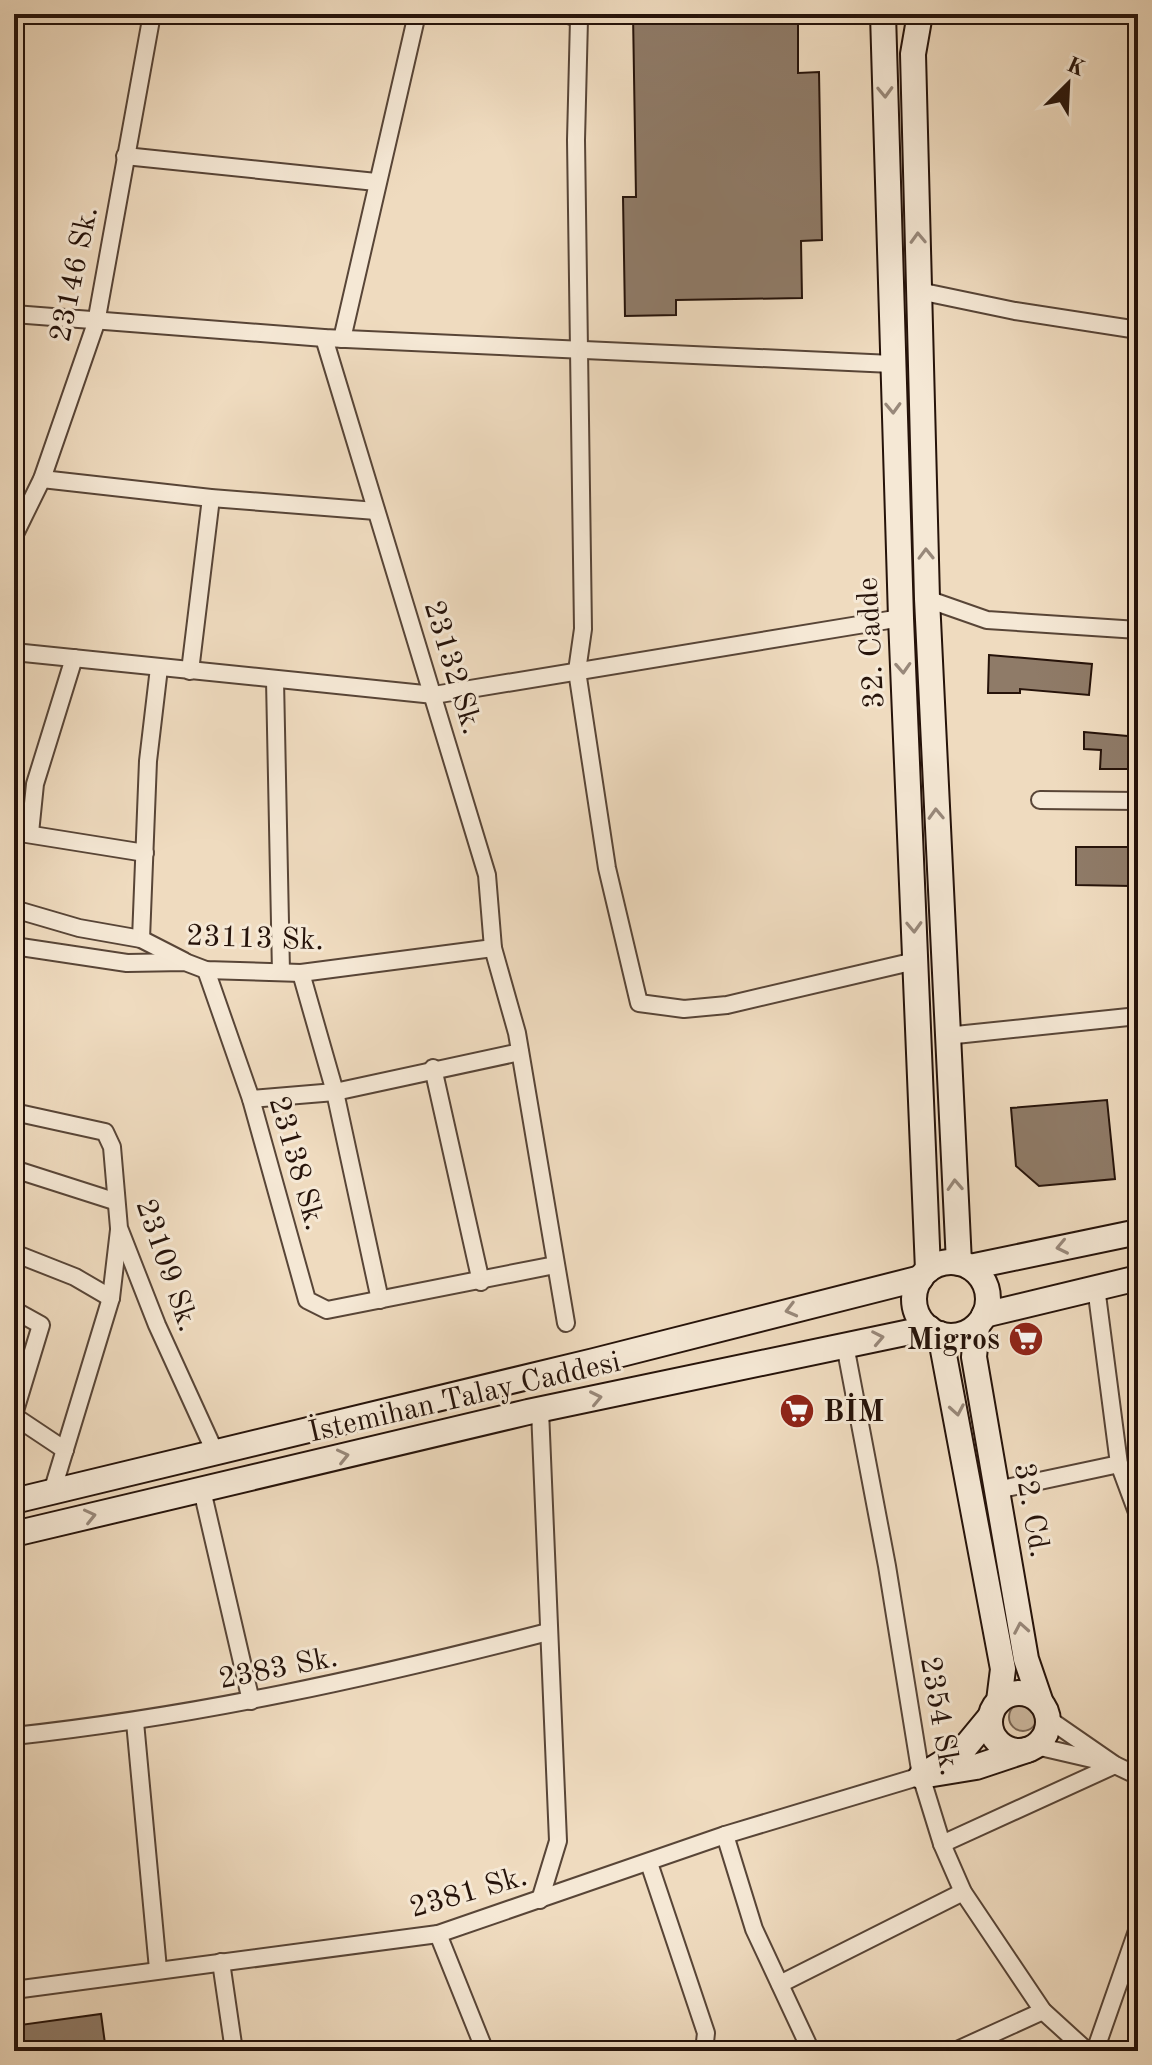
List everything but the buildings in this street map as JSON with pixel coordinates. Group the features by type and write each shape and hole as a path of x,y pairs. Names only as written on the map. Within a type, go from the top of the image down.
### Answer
{"main road":[{"name":"32. Cadde","path":"883,14 892,364 925,1274"},
{"path":"907,14 913,54"},
{"name":"32. Cadde","path":"920,14 913,54 927,599 946,1036 964,1265"},
{"path":"1138,1232 964,1265 949,1262 925,1274 914,1298 916,1309 935,1331 966,1333 980,1320 1138,1278"},
{"path":"964,1265 984,1282 987,1292 980,1320"},
{"name":"İstemihan Talay Caddesi","path":"14,1501 925,1274"},
{"name":"32. Cd.","path":"980,1320 974,1357 1026,1659 1044,1710"},
{"name":"İstemihan Talay Caddesi","path":"14,1534 540,1410 845,1345 935,1331"},
{"name":"32. Cd.","path":"935,1331 1003,1669 995,1709"},
{"path":"1025,1693 1044,1710 1047,1731 1031,1748 976,1767 921,1776 962,1751 1007,1695 1025,1693"},
{"path":"995,1709 990,1727 999,1743 1017,1751 1031,1748"}],"street":[{"name":"23146 Sk.","path":"14,536 42,479 96,323 152,14"},
{"path":"333,338 376,182 417,14"},
{"path":"566,14 579,19 578,347 583,629 577,671 607,868 639,1003 684,1009 727,1005 915,961"},
{"path":"125,156 376,182"},
{"path":"919,291 1015,311 1137,326"},
{"path":"14,314 96,323 333,338 892,364"},
{"name":"23132 Sk.","path":"333,338 376,511 487,875 493,948 520,1052 566,1323"},
{"path":"42,479 211,498 376,511"},
{"path":"190,671 211,498"},
{"path":"927,599 987,620 1138,630"},
{"path":"14,652 434,695 901,618"},
{"path":"74,658 22,833 145,853"},
{"path":"141,939 148,761 159,668"},
{"path":"275,680 281,972"},
{"path":"1040,800 1138,801"},
{"path":"14,909 79,928 141,939 185,962"},
{"name":"23113 Sk.","path":"14,946 127,963 185,962 206,970 301,973 493,948"},
{"name":"23138 Sk.","path":"206,970 251,1099 307,1300 327,1310 555,1265"},
{"path":"301,973 335,1092 380,1300"},
{"path":"946,1036 1138,1016"},
{"path":"251,1099 335,1092 433,1068 520,1052"},
{"path":"433,1068 481,1282"},
{"name":"23109 Sk.","path":"14,1112 105,1132 112,1147 114,1201 119,1228 157,1325 215,1452"},
{"path":"14,1169 114,1201"},
{"path":"52,1492 111,1298 119,1228"},
{"path":"14,1253 75,1277 111,1298"},
{"path":"1096,1287 1119,1464 1138,1515"},
{"path":"14,1310 41,1325 14,1415 65,1450"},
{"name":"2354 Sk.","path":"845,1345 887,1566 921,1776 942,1844 963,1892 1043,2011 1087,2051"},
{"path":"540,1410 558,1841 540,1900"},
{"path":"997,1490 1119,1464"},
{"path":"202,1490 251,1701"},
{"name":"2383 Sk.","path":"14,1736 135,1722 356,1681 548,1632"},
{"path":"1044,1710 1115,1765 1138,1776"},
{"path":"135,1722 158,1969"},
{"path":"1031,1748 1115,1765"},
{"path":"942,1844 1115,1765"},
{"name":"2381 Sk.","path":"14,1990 438,1934 725,1835 921,1776"},
{"path":"725,1835 754,1929 811,2051"},
{"path":"649,1863 706,2033 704,2051"},
{"path":"780,1984 963,1892"},
{"path":"1095,2051 1138,1928"},
{"path":"438,1934 485,2051"},
{"path":"221,1962 234,2051"},
{"path":"955,2051 1043,2011"}],"shaded area":[{"path":"1023,1703 1033,1707 1037,1717 1033,1727 1023,1731 1013,1727 1009,1717 1013,1707"}],"place":[{"name":"Migros","path":"1026,1339"},
{"name":"BİM","path":"797,1411"}]}
